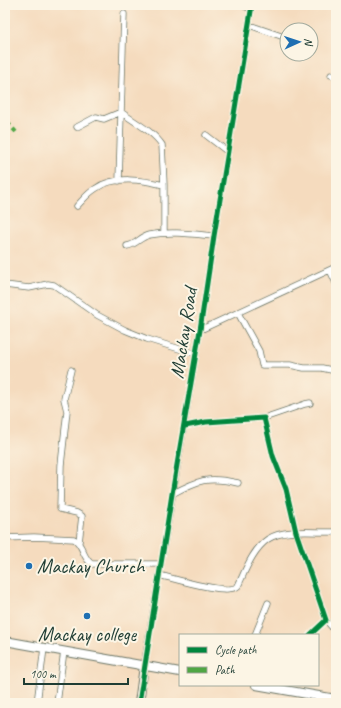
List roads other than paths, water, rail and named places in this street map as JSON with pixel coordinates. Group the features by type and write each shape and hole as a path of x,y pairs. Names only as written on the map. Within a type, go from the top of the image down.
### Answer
{"street":[{"path":"243,5 251,7"},
{"name":"Mackay Road","path":"144,666 200,330 251,7"},
{"path":"119,181 124,14"},
{"path":"249,25 279,35"},
{"path":"76,127 96,117 104,118 121,112"},
{"path":"121,112 146,130 162,145 164,233"},
{"path":"206,135 228,152"},
{"path":"77,206 96,188 119,181 137,180 164,185"},
{"path":"127,246 133,245 146,236 164,233 214,236"},
{"path":"200,330 336,267"},
{"path":"330,270 336,283"},
{"path":"5,285 29,288 48,284 54,285 97,315 125,330 147,339 196,354"},
{"path":"238,313 259,351 262,365 290,365 336,371"},
{"path":"71,370 64,399 67,411 60,509 77,513 82,516 79,542 87,561 92,564 161,564"},
{"path":"184,426 206,422 264,418 305,404 310,404"},
{"path":"264,418 273,456 286,489 296,532 326,620 336,632"},
{"path":"172,494 202,480 218,479 238,483"},
{"path":"159,574 220,589 234,589 238,586 254,554 268,539 279,534 296,532 336,532"},
{"path":"5,538 60,538 74,539 79,542"},
{"path":"255,634 268,603"},
{"path":"311,634 326,620"},
{"path":"5,641 179,672"},
{"path":"37,703 44,648"},
{"path":"57,703 64,651"},
{"path":"139,703 144,666"},
{"path":"274,686 336,699"}],"place":[{"name":"Mackay Church","path":"29,566"},
{"name":"Mackay college","path":"87,616"}]}
